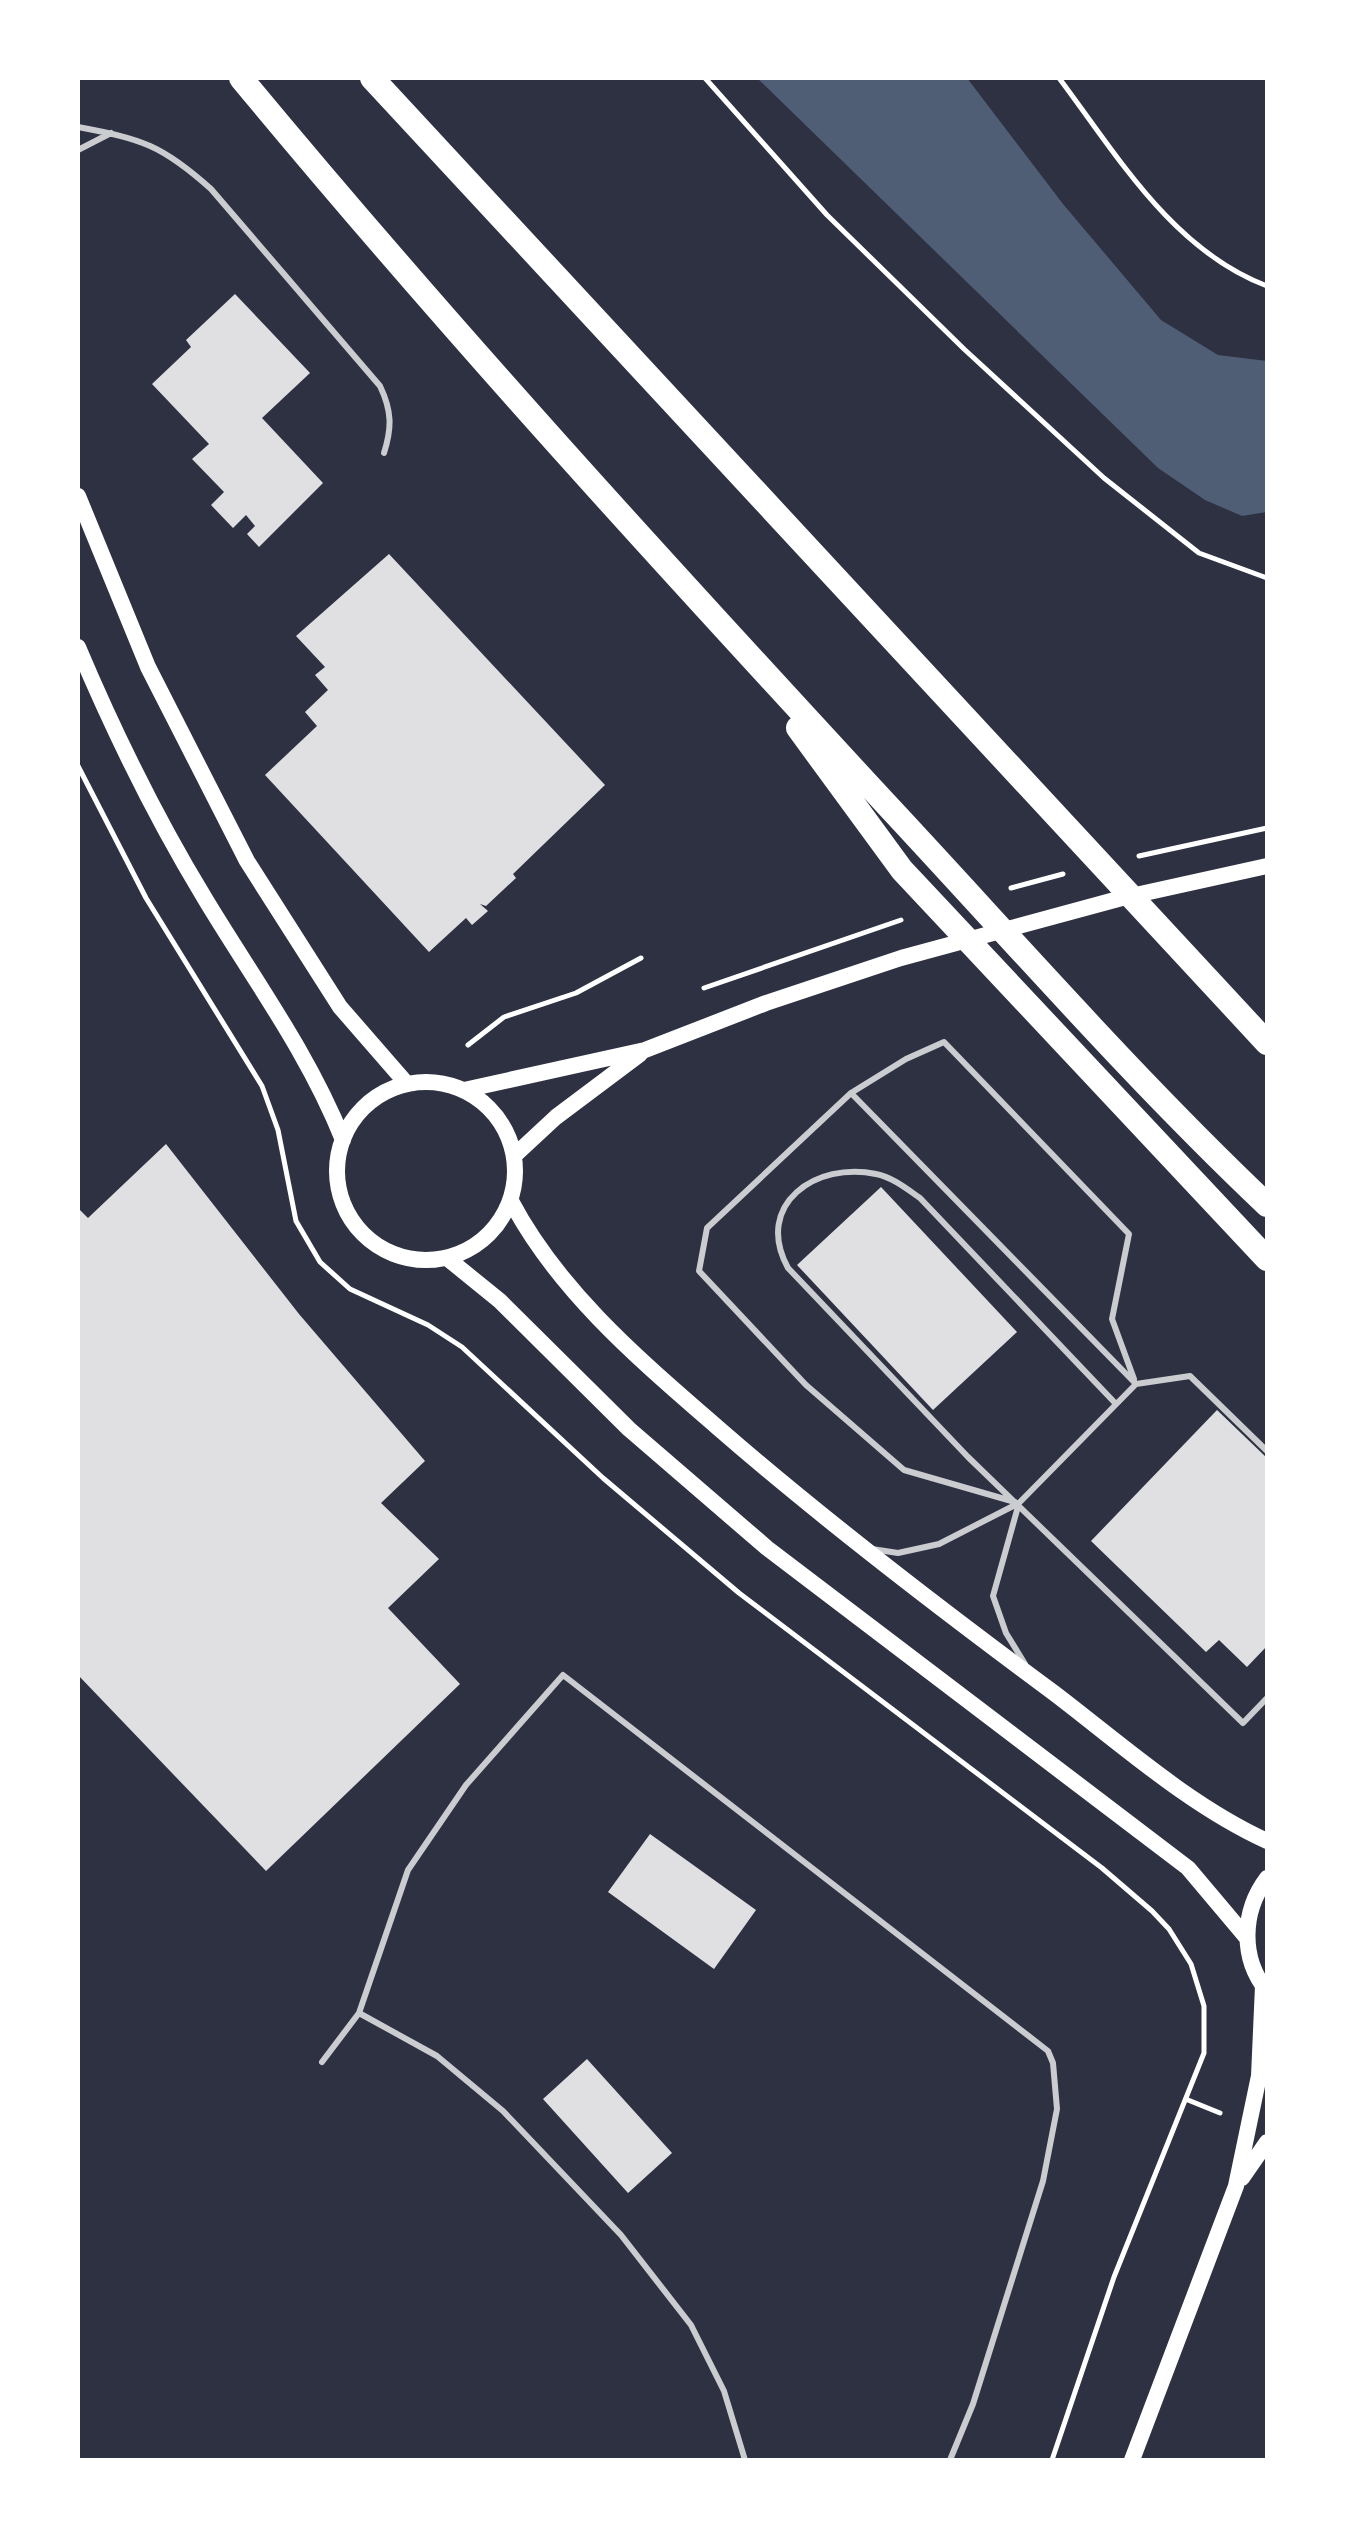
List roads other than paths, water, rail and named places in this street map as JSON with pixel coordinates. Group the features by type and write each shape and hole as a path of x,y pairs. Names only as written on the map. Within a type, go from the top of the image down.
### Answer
{"highway":[{"path":"241,78 541,427 733,639 1053,982 1267,1205"},
{"path":"372,78 1267,1043"},
{"path":"733,639 902,870 1267,1259"}],"main road":[{"path":"78,496 148,667 247,861 340,1007 407,1084"},
{"path":"78,647 166,829 202,894 310,1065 343,1140"},
{"path":"464,1090 645,1050 766,1003 901,958 1093,906 1267,866"},
{"path":"514,1156 556,1117 645,1050"},
{"path":"407,1084 445,1084 464,1090 497,1117 514,1156 516,1171 511,1201 501,1221 468,1250 447,1258 405,1258 367,1238 348,1212 338,1182 343,1140 368,1104 386,1092 407,1084"},
{"path":"511,1201 545,1260 605,1324 679,1394 861,1547 1033,1678 1193,1797 1267,1841"},
{"path":"447,1258 500,1301 629,1429 756,1539 1188,1868 1247,1938"},
{"path":"1132,2460 1236,2186 1259,2076 1265,1989 1249,1955 1247,1938 1254,1898 1267,1878"},
{"path":"1236,2186 1267,2142"}],"lane":[{"path":"78,127 154,145 181,162 211,189 380,386 389,405 391,430 384,453"},
{"path":"78,150 111,133"},
{"path":"1019,1503 904,1470 806,1385 699,1271 707,1228 851,1093 906,1059 944,1042 1129,1234 1112,1319 1136,1384"},
{"path":"851,1093 1136,1384"},
{"path":"1116,1404 920,1198 900,1184 880,1174 831,1171 810,1181 791,1196 780,1216 778,1236 780,1253 788,1268 968,1457 1243,1723 1267,1698"},
{"path":"861,1547 898,1553 939,1544 1019,1503 1136,1384 1190,1376 1267,1451"},
{"path":"1019,1503 993,1596 1006,1633 1033,1678"},
{"path":"322,2062 359,2013 408,1870 466,1785 563,1675 1048,2051 1053,2063 1057,2109 1046,2169 973,2404 950,2460"},
{"path":"359,2013 437,2056 503,2111 621,2235 691,2325 724,2391 745,2460"}],"water":[{"path":"757,78 967,78 1063,204 1161,320 1218,355 1267,361 1267,512 1242,516 1205,500 1158,468"}]}
